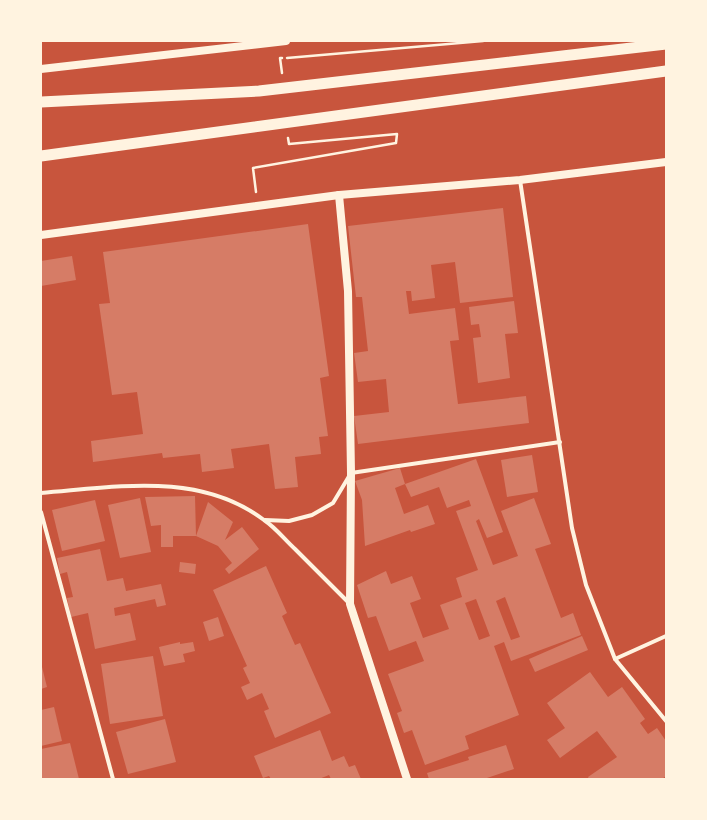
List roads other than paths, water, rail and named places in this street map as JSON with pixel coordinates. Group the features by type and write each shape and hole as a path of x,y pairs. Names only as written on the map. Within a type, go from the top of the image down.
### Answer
{"highway":[{"path":"41,102 259,91 666,44"},
{"path":"41,156 666,71"}],"main road":[{"path":"41,69 286,41"},
{"path":"41,235 339,195 520,180 666,162"},
{"path":"339,195 348,291 351,473 350,604 407,779"}],"street":[{"path":"520,180 572,528 586,585 616,659 666,721"},
{"path":"265,520 289,521 318,512 333,503 351,473 560,442"},
{"path":"41,493 145,485 180,486 211,493 241,506 265,520 350,604"},
{"path":"41,512 113,779"},
{"path":"616,659 666,636"}]}
